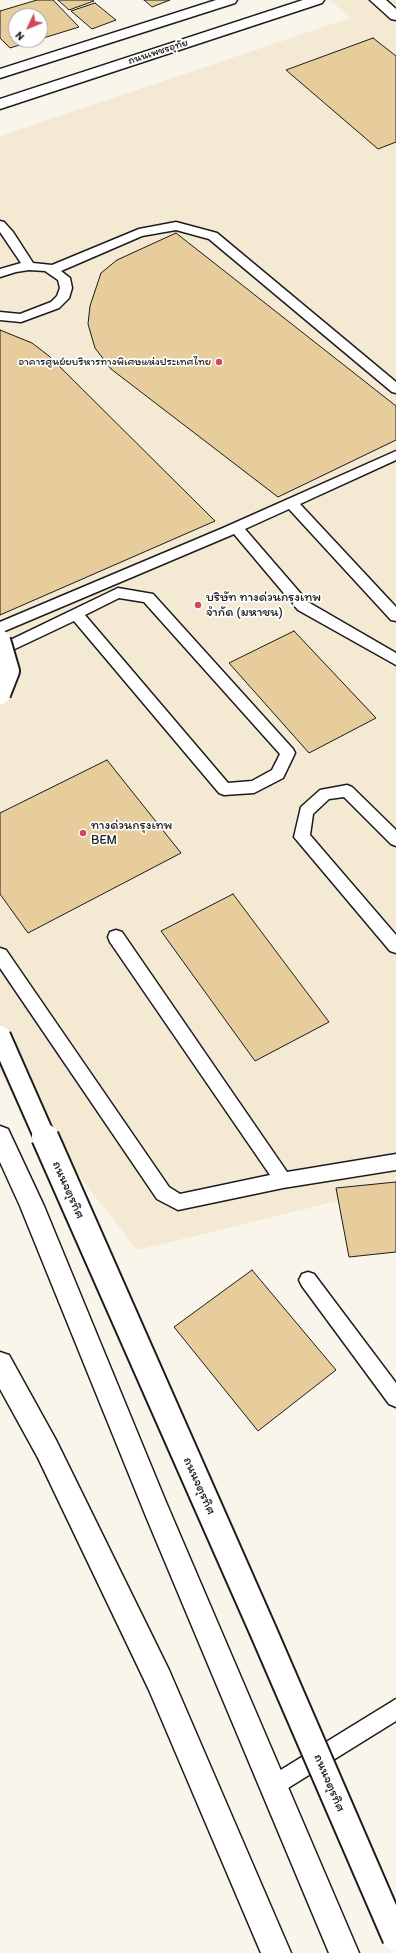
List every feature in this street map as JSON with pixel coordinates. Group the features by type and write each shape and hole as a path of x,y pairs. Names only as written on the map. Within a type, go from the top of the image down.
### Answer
{"main road":[{"path":"0,74 230,0"},
{"name":"ถนนเพชรอุทัย","path":"0,104 317,0"},
{"path":"377,0 396,16"},
{"path":"0,640 9,672 0,694"},
{"name":"ถนนจตุรทิศ","path":"0,1036 261,1626 396,1938"},
{"path":"0,1136 32,1206 153,1503 344,1953"},
{"path":"0,1364 47,1449 159,1680 276,1953"}],"lane":[{"path":"0,226 9,235 29,266"},
{"path":"52,270 139,233 176,226 213,236 396,389"},
{"path":"0,273 14,268 29,266 48,268 64,278 66,288 63,298 55,305 21,318 0,316"},
{"path":"0,628 236,527 396,455"},
{"path":"290,502 396,616"},
{"path":"236,527 303,606 396,660"},
{"path":"0,651 77,615 118,593 148,598 288,753 278,774 254,787 224,789 77,615"},
{"path":"396,840 347,791 325,794 306,810 302,837 396,946"},
{"path":"116,937 283,1180"},
{"path":"0,955 163,1193 178,1202 283,1180 396,1162"},
{"path":"308,1280 396,1398"},
{"path":"273,1786 396,1709"}],"shaded area":[{"name":"บริษัท ทางด่วนกรุงเทพ จำกัด (มหาชน)","path":"330,0 396,0 396,1187 137,1250 0,1074 0,136 350,18"}],"building":[{"path":"37,0 53,0 79,27 48,37 48,8 10,8"},
{"path":"58,0 93,0 94,1 69,10"},
{"path":"144,0 170,0 152,7"},
{"path":"95,3 116,20 92,29 71,11"},
{"path":"8,9 8,46 0,38 0,11"},
{"path":"373,38 396,56 396,142 378,149 286,70"},
{"path":"176,233 396,406 396,440 278,497 111,369 95,348 88,324 90,306 101,273 117,260"},
{"path":"0,330 32,343 49,356 215,521 0,615"},
{"path":"294,631 376,718 309,753 229,663"},
{"name":"ทางด่วนกรุงเทพ BEM","path":"107,760 181,853 28,933 0,894 0,813"},
{"path":"233,894 329,1022 255,1061 161,931"},
{"path":"396,1182 396,1252 349,1257 336,1188"},
{"path":"252,1270 336,1370 258,1431 174,1327"}],"place":[{"name":"อาคารศูนย์ยบริหารทางพิเศษแห่งประเทศไทย","path":"219,362"},
{"name":"บริษัท ทางด่วนกรุงเทพ จำกัด (มหาชน)","path":"198,605"},
{"name":"ทางด่วนกรุงเทพ BEM","path":"83,833"}]}
